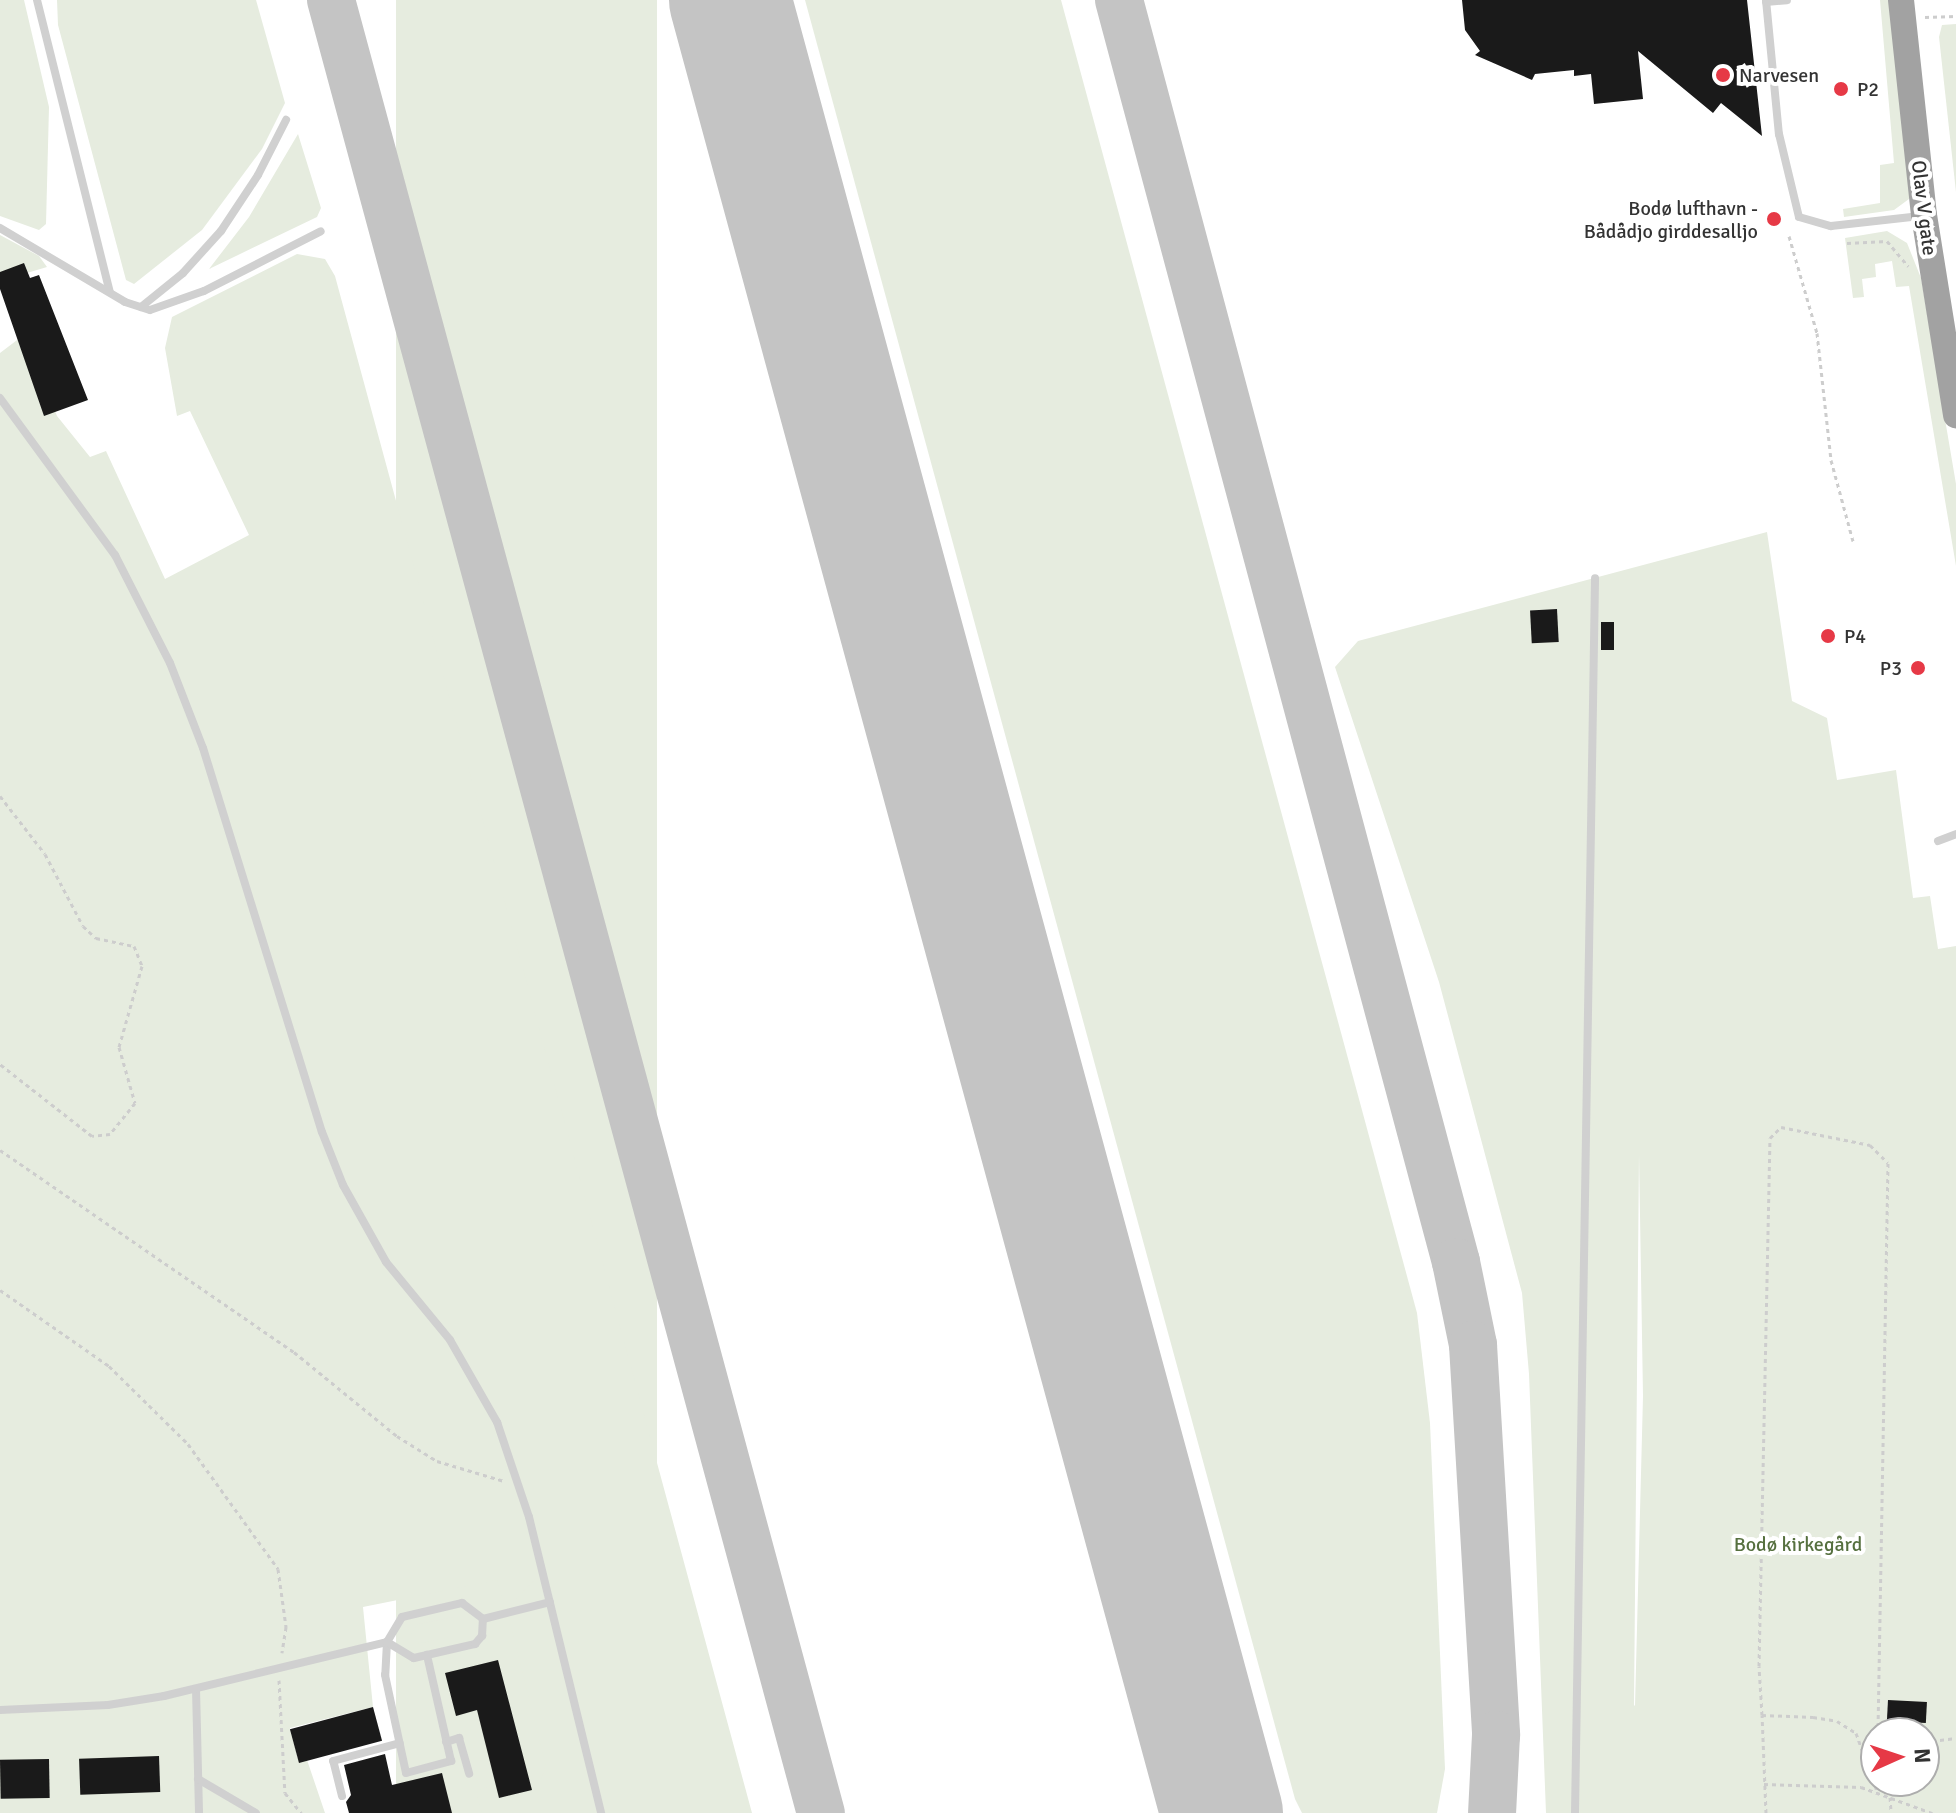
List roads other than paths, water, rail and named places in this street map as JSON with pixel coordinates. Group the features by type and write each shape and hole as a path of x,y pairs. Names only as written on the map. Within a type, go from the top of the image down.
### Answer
{"highway":[{"name":"Olav V gate","path":"1901,0 1924,215 1956,415"}],"lane":[{"path":"37,0 111,293"},
{"path":"1787,0 1766,1 1779,134 1799,217 1831,226 1924,215"},
{"path":"141,307 183,273 221,231 258,175 286,120"},
{"path":"0,228 111,293 141,307 168,306 204,291 321,231"},
{"path":"0,398 115,555 170,663 203,748 343,1185 386,1262 450,1340 497,1422 518,1481 601,1813"},
{"path":"1575,1813 1595,578"},
{"path":"483,1619 550,1602"},
{"path":"427,1655 451,1761 406,1773 385,1675 387,1642 402,1617 462,1603 483,1619"},
{"path":"0,1710 108,1705 196,1689 387,1642 414,1658 475,1644 483,1619"},
{"path":"196,1689 199,1813"},
{"path":"446,1742 459,1738 469,1774"},
{"path":"342,1796 333,1761 400,1743"},
{"path":"198,1779 256,1813"}],"place":[{"name":"Narvesen","path":"1723,75"},
{"name":"P2","path":"1841,89"},
{"name":"Bodø lufthavn - Bådådjo girddesalljo","path":"1774,219"},
{"name":"P4","path":"1828,636"},
{"name":"P3","path":"1918,668"}],"park label":[{"name":"Bodø kirkegård","path":"1798,1544"}]}
